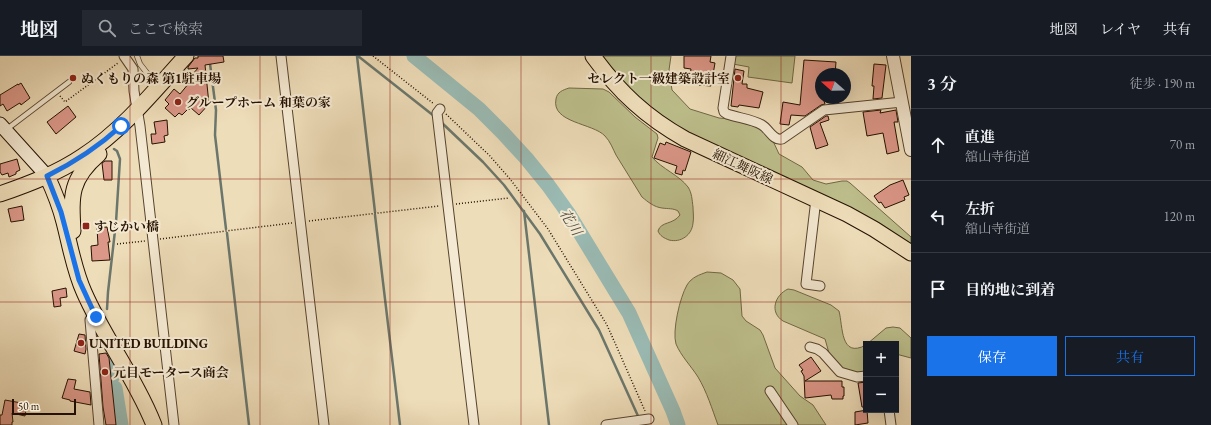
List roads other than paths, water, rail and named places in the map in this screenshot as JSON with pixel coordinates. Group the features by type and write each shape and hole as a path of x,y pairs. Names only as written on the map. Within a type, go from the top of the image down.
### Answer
{"main road":[{"path":"0,194 47,176 70,165 97,147 137,110 186,56"},
{"name":"細江舞阪線","path":"593,56 605,73 628,98 655,121 690,141 816,199 867,225 911,253"},
{"path":"76,271 72,202 76,182 87,165 125,131 137,110"},
{"path":"3,127 47,176 61,212 76,271 85,293 96,317 154,425"}],"street":[{"path":"281,56 324,425"},
{"path":"731,56 723,108 724,112 762,125 775,139 778,140 782,140 824,110 902,102"},
{"path":"893,56 909,132 911,150"},
{"path":"121,59 133,69 134,91 174,425"},
{"path":"440,109 438,113 474,425"},
{"path":"816,199 806,284 820,286"},
{"path":"96,317 90,320 99,425"},
{"path":"810,347 823,352 840,372 857,377 863,376"},
{"path":"770,391 793,425"},
{"path":"889,413 891,425"},
{"path":"606,425 623,424 649,419"}],"lane":[{"path":"137,56 140,64 158,87"},
{"path":"3,127 13,124 69,82"}],"waterway":[{"path":"209,56 216,110 215,135 226,229"},
{"path":"357,56 375,212"},
{"path":"358,56 434,116"},
{"name":"花川","path":"414,56 479,109 526,158 548,185 568,213 629,313 678,425"},
{"path":"442,123 483,162 504,185 540,234 599,330 638,416"},
{"path":"107,309 116,222 120,159 117,151 114,149"},
{"path":"524,211 549,425"},
{"path":"375,215 400,425"},
{"path":"227,233 249,425"},
{"path":"111,361 113,376"},
{"path":"115,388 121,425"}],"place":[{"name":"ぬくもりの森 第1駐車場","path":"73,78"},
{"name":"セレクト一級建築設計室","path":"738,78"},
{"name":"グループホーム 和葉の家","path":"178,102"},
{"name":"すじかい橋","path":"86,226"},
{"name":"UNITED BUILDING","path":"81,343"},
{"name":"元目モータース商会","path":"105,372"}]}
